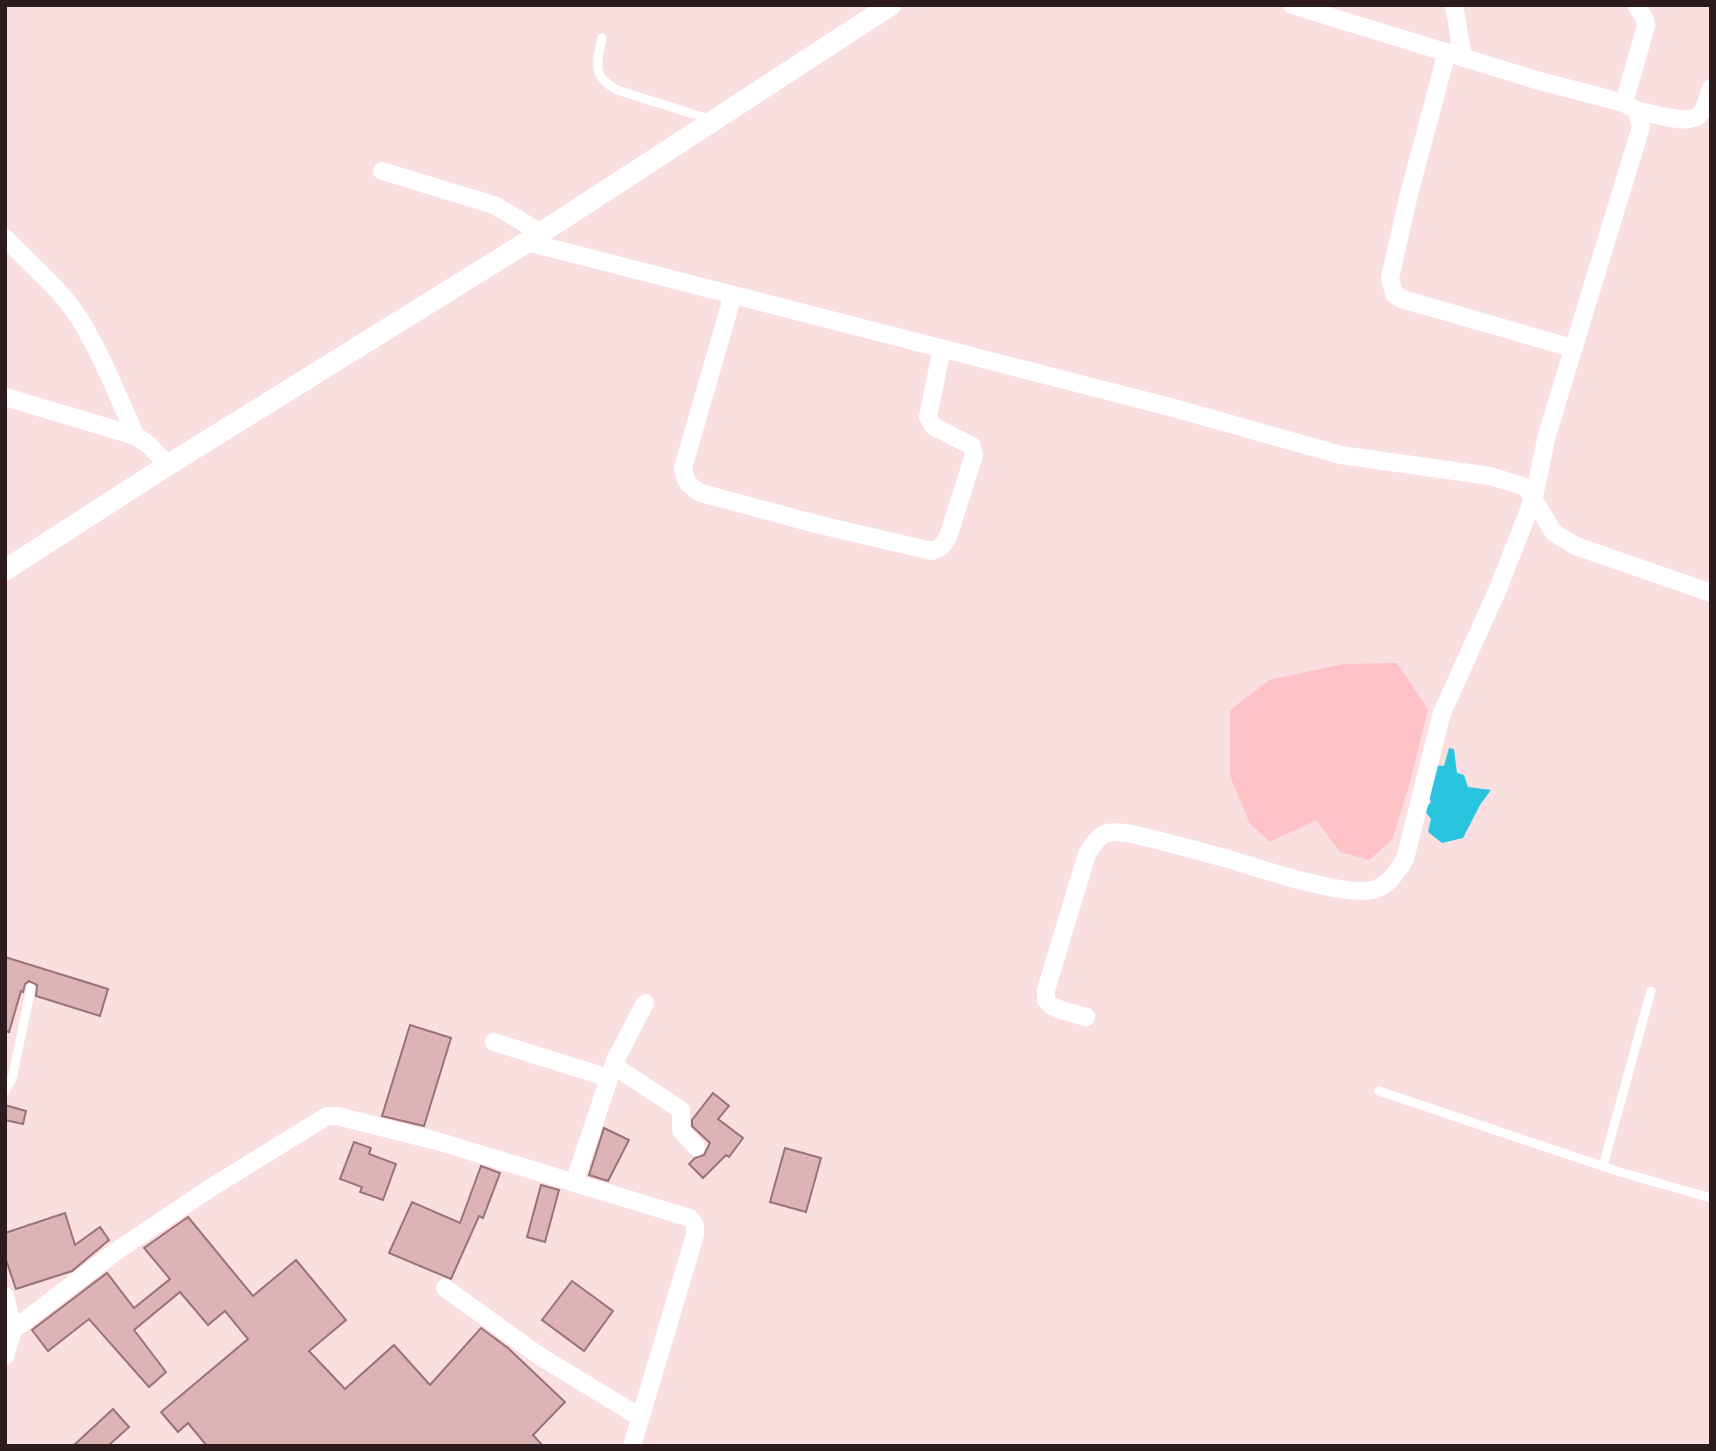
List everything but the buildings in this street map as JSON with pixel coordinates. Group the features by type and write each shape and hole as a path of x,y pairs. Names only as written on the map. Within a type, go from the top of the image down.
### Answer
{"street":[{"path":"5,570 168,465 534,238 891,5"},
{"path":"1292,5 1337,12 1455,55 1630,106 1689,120 1700,116 1711,88"},
{"path":"1454,5 1455,55 1409,194 1390,278 1394,294 1402,299 1572,348"},
{"path":"1086,1017 1050,1005 1046,1000 1046,990 1087,854 1100,835 1108,832 1152,839 1315,884 1361,891 1375,890 1387,883 1405,859 1442,712 1498,589 1534,497 1546,435 1641,127 1630,106 1646,26 1645,19 1636,5"},
{"path":"382,171 494,205 534,238 733,295 1170,407 1341,455 1515,482 1526,487 1534,497 1554,533 1576,546 1711,593"},
{"path":"5,238 62,296 78,317 103,362 136,436"},
{"path":"733,295 683,468 689,486 701,493 816,524 932,551 941,547 948,537 974,455 972,446 933,426 928,417 942,348"},
{"path":"5,397 136,436 149,444 168,465"},
{"path":"574,1183 611,1072 645,1003"},
{"path":"494,1042 611,1072 681,1110 681,1130 696,1147"},
{"path":"13,1330 115,1252 212,1187 327,1116 337,1116 436,1141 690,1218 695,1225 695,1235 630,1444"},
{"path":"445,1288 541,1357 640,1417"},
{"path":"5,1296 13,1321 5,1356"}],"lane":[{"path":"602,38 597,70 607,85 714,121"},
{"path":"5,1091 12,1079 31,988"},
{"path":"1603,1166 1651,991"},
{"path":"1378,1091 1603,1166 1711,1198"}],"shaded area":[{"path":"1397,663 1428,709 1411,779 1392,840 1369,860 1340,852 1316,820 1270,842 1250,824 1230,776 1230,710 1269,680 1343,664"}],"water":[{"path":"1449,748 1454,749 1457,773 1464,775 1468,787 1491,790 1463,838 1442,843 1428,832 1431,819 1424,810 1431,802 1428,795 1434,765 1444,766"}]}
